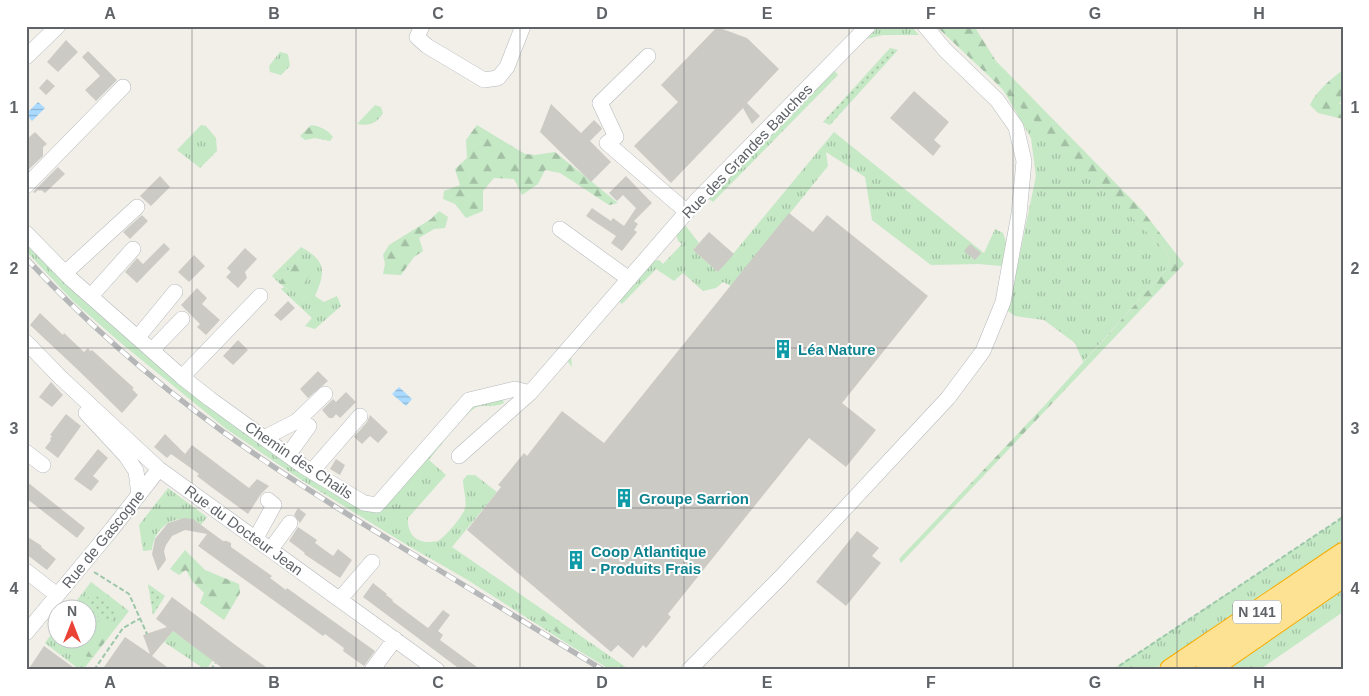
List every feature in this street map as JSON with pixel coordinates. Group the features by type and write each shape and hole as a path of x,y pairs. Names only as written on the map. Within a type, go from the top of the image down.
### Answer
{"highway":[{"name":"N 141","path":"1171,670 1343,554"},
{"name":"N 141","path":"1207,670 1343,576"}],"street":[{"path":"26,57 58,26"},
{"path":"422,26 417,37 427,46 484,80 498,78 507,67 523,26"},
{"name":"Rue des Grandes Bauches","path":"459,456 530,393 687,212 868,26"},
{"path":"689,670 781,577 948,398 983,352 1003,302 1020,214 1024,161 1016,127 997,100 945,50 925,26"},
{"path":"648,56 600,103 616,137 607,143 687,212"},
{"path":"26,186 123,87"},
{"path":"65,273 137,207"},
{"path":"560,229 629,279"},
{"name":"Chemin des Chails","path":"26,233 65,273 182,377 288,455 364,503 377,505 469,400 515,389 530,393"},
{"path":"91,296 133,249"},
{"path":"138,337 174,292"},
{"path":"182,377 260,296"},
{"path":"152,350 182,318"},
{"name":"Rue du Docteur Jean","path":"26,342 61,378 160,468 395,639 423,665 437,670"},
{"name":"Rue du Docteur Jean","path":"61,378 89,417 126,456 136,471 138,495"},
{"path":"264,438 297,421 325,394"},
{"path":"312,471 360,416"},
{"path":"288,455 310,426"},
{"path":"26,452 43,465"},
{"name":"Rue de Gascogne","path":"26,633 160,468"},
{"path":"256,538 274,505 268,500"},
{"path":"271,549 290,523"},
{"path":"340,599 372,562"},
{"path":"26,571 57,596"},
{"path":"372,670 395,639"}],"path":[{"path":"1113,670 1343,517"},
{"path":"83,564 129,594 147,634"},
{"path":"94,670 123,628 141,618"},
{"path":"211,670 216,663"}],"green space":[{"path":"879,26 911,26 919,35 883,35 867,39"},
{"path":"936,26 974,26 996,61 1142,210 1184,264 901,563 899,559 1045,405 1170,263 1166,251"},
{"path":"890,48 898,50 830,125 823,122"},
{"path":"280,52 288,54 290,66 281,75 270,72 269,66"},
{"path":"834,70 838,75 713,202 709,199"},
{"path":"1343,70 1343,101 1339,103 1343,107 1343,119 1318,113 1310,105 1324,86"},
{"path":"1002,88 1166,251 1170,263 1083,362 1075,343 1044,320 1015,316 1008,311 1036,176 1031,138"},
{"path":"375,105 381,107 383,113 378,120 366,125 357,124"},
{"path":"201,125 206,126 216,138 217,151 200,168 177,150"},
{"path":"311,125 324,129 333,137 330,141 315,138 305,140 300,136"},
{"path":"477,125 525,154 535,155 555,152 618,203 609,205 560,173 545,170 538,184 522,195 514,179 494,178 483,191 483,211 466,218 455,204 443,199 444,191 460,185 455,169 467,158 466,140"},
{"path":"834,132 984,253 995,229 1003,233 1007,245 1002,266 978,264 931,265 872,220 865,177 826,152 828,166 731,286 723,282 716,288 703,291 683,273 674,281 656,269 622,304 619,301 571,356 572,367 568,362 571,351 652,261 659,260 663,264 682,244 678,241 676,233 685,225 699,243 693,250 718,272"},
{"path":"439,211 448,217 445,228 434,229 419,238 423,251 414,257 401,275 383,274 385,264 383,255 389,245 431,219"},
{"path":"26,239 296,467 366,511 375,512 379,510 469,407 502,398 504,403 494,406 481,406 472,410 429,460 446,475 408,518 409,528 413,536 421,541 431,542 441,539 454,526 464,511 466,501 463,480 467,475 475,475 497,492 452,547 630,670 611,670 466,579 300,479 225,428 74,302 26,251"},
{"path":"301,247 315,257 322,267 321,280 315,296 324,302 337,296 341,306 315,329 305,326 312,318 281,289 284,287 289,290 293,264 279,283 272,276"},
{"path":"293,264 307,266 310,274 305,284 289,290 279,283"},
{"path":"168,488 207,517 201,525 185,519 169,522 158,533 152,550 143,551 139,525"},
{"path":"1343,517 1343,541 1153,670 1112,670"},
{"path":"185,550 205,570 239,584 240,593 224,620 200,603 204,593 192,581 186,570 179,575 170,569"},
{"path":"91,582 129,611 83,670 80,670 51,648 98,648 98,598 79,598"},
{"path":"148,584 165,596 153,615"},
{"path":"1343,589 1343,612 1259,670 1224,670"},
{"path":"93,594 115,608 116,614 109,625 98,617 98,598 88,598"},
{"path":"543,616 575,636 575,641 571,642 547,626 540,620"},
{"path":"98,620 103,624 108,638 93,657 77,652 73,648 98,648"},
{"path":"173,631 213,660 206,670 164,642"}],"water":[{"path":"38,102 45,108 32,121 26,114"},
{"path":"399,387 412,399 406,406 392,394"}],"building":[{"path":"717,27 747,38 779,69 747,103 760,116 752,124 743,108 671,183 634,146 678,102 661,85"},
{"path":"66,40 78,52 58,72 47,62"},
{"path":"88,51 117,80 96,101 85,90 100,76 82,57"},
{"path":"47,79 55,86 46,95 39,88"},
{"path":"914,91 949,122 934,140 941,146 933,156 890,118"},
{"path":"551,104 581,133 594,120 601,127 602,129 590,141 611,162 591,182 540,132"},
{"path":"35,132 47,144 43,147 43,156 26,172 26,140"},
{"path":"58,167 65,174 45,193 41,190 33,192"},
{"path":"160,176 170,187 151,206 140,196"},
{"path":"626,176 652,203 634,221 638,224 634,230 637,232 622,251 611,243 616,236 586,216 592,208 611,221 613,218 624,226 636,208 623,195 617,201 609,193"},
{"name":"Léa Nature","path":"789,213 813,232 827,215 928,296 842,403 876,430 846,467 809,438 668,614 671,617 646,648 643,645 633,658 618,645 611,652 467,530 501,487 498,485 524,453 527,456 562,411 604,443"},
{"path":"142,215 148,221 130,239 123,232"},
{"path":"709,232 734,254 718,272 693,250"},
{"path":"164,243 170,249 137,283 125,272 137,258 143,264"},
{"path":"970,244 981,253 975,260 964,251"},
{"path":"245,248 257,259 245,272 247,278 238,288 226,277 231,272 227,268"},
{"path":"194,255 205,266 189,282 178,272"},
{"path":"197,288 207,298 202,304 220,320 206,335 197,327 200,324 181,305"},
{"path":"288,301 295,308 281,321 274,315"},
{"path":"40,313 84,352 88,348 90,351 92,350 134,388 132,389 138,395 122,413 30,325"},
{"path":"238,340 248,350 233,365 223,356"},
{"path":"318,371 328,381 308,398 300,389"},
{"path":"51,382 63,395 52,407 39,397"},
{"path":"346,392 356,402 340,418 336,414 333,418 329,418 322,410 333,399 336,402"},
{"path":"66,414 81,426 58,458 45,448 51,440 52,436 50,435"},
{"path":"370,415 388,432 378,443 370,436 362,444 354,437 367,422"},
{"path":"165,434 185,454 192,445 249,488 257,479 269,486 261,494 248,514 171,454 167,458 154,447"},
{"path":"98,449 108,458 93,476 99,481 91,491 74,479"},
{"path":"336,459 345,465 340,475 330,469"},
{"path":"26,481 85,528 77,538 26,498"},
{"path":"298,508 306,514 300,523 294,515"},
{"path":"184,518 193,519 223,541 231,543 231,547 272,576 270,578 286,590 287,588 375,651 364,666 343,651 344,648 325,634 323,636 198,546 207,534 185,530 172,536 164,551 166,560 158,571 152,554 155,539 168,523"},
{"path":"298,527 317,540 315,543 333,556 338,549 352,560 340,578 304,554 289,541"},
{"path":"857,531 879,548 872,556 881,563 846,606 816,582"},
{"path":"26,536 42,546 56,559 47,570 26,554"},
{"path":"373,583 387,594 392,601 428,628 443,610 450,615 438,631 443,635 440,640 481,670 461,670 363,597"},
{"path":"172,597 270,670 225,670 173,631 152,656 171,670 102,670 125,637 150,654 143,635 167,627 156,619"},
{"path":"44,646 77,670 28,670"}],"railway":[{"path":"26,258 95,327 145,371 222,431 328,502 603,670"}],"place":[{"name":"Léa Nature","path":"783,349"},
{"name":"Groupe Sarrion","path":"624,498"},
{"name":"Coop Atlantique - Produits Frais","path":"576,560"}]}
